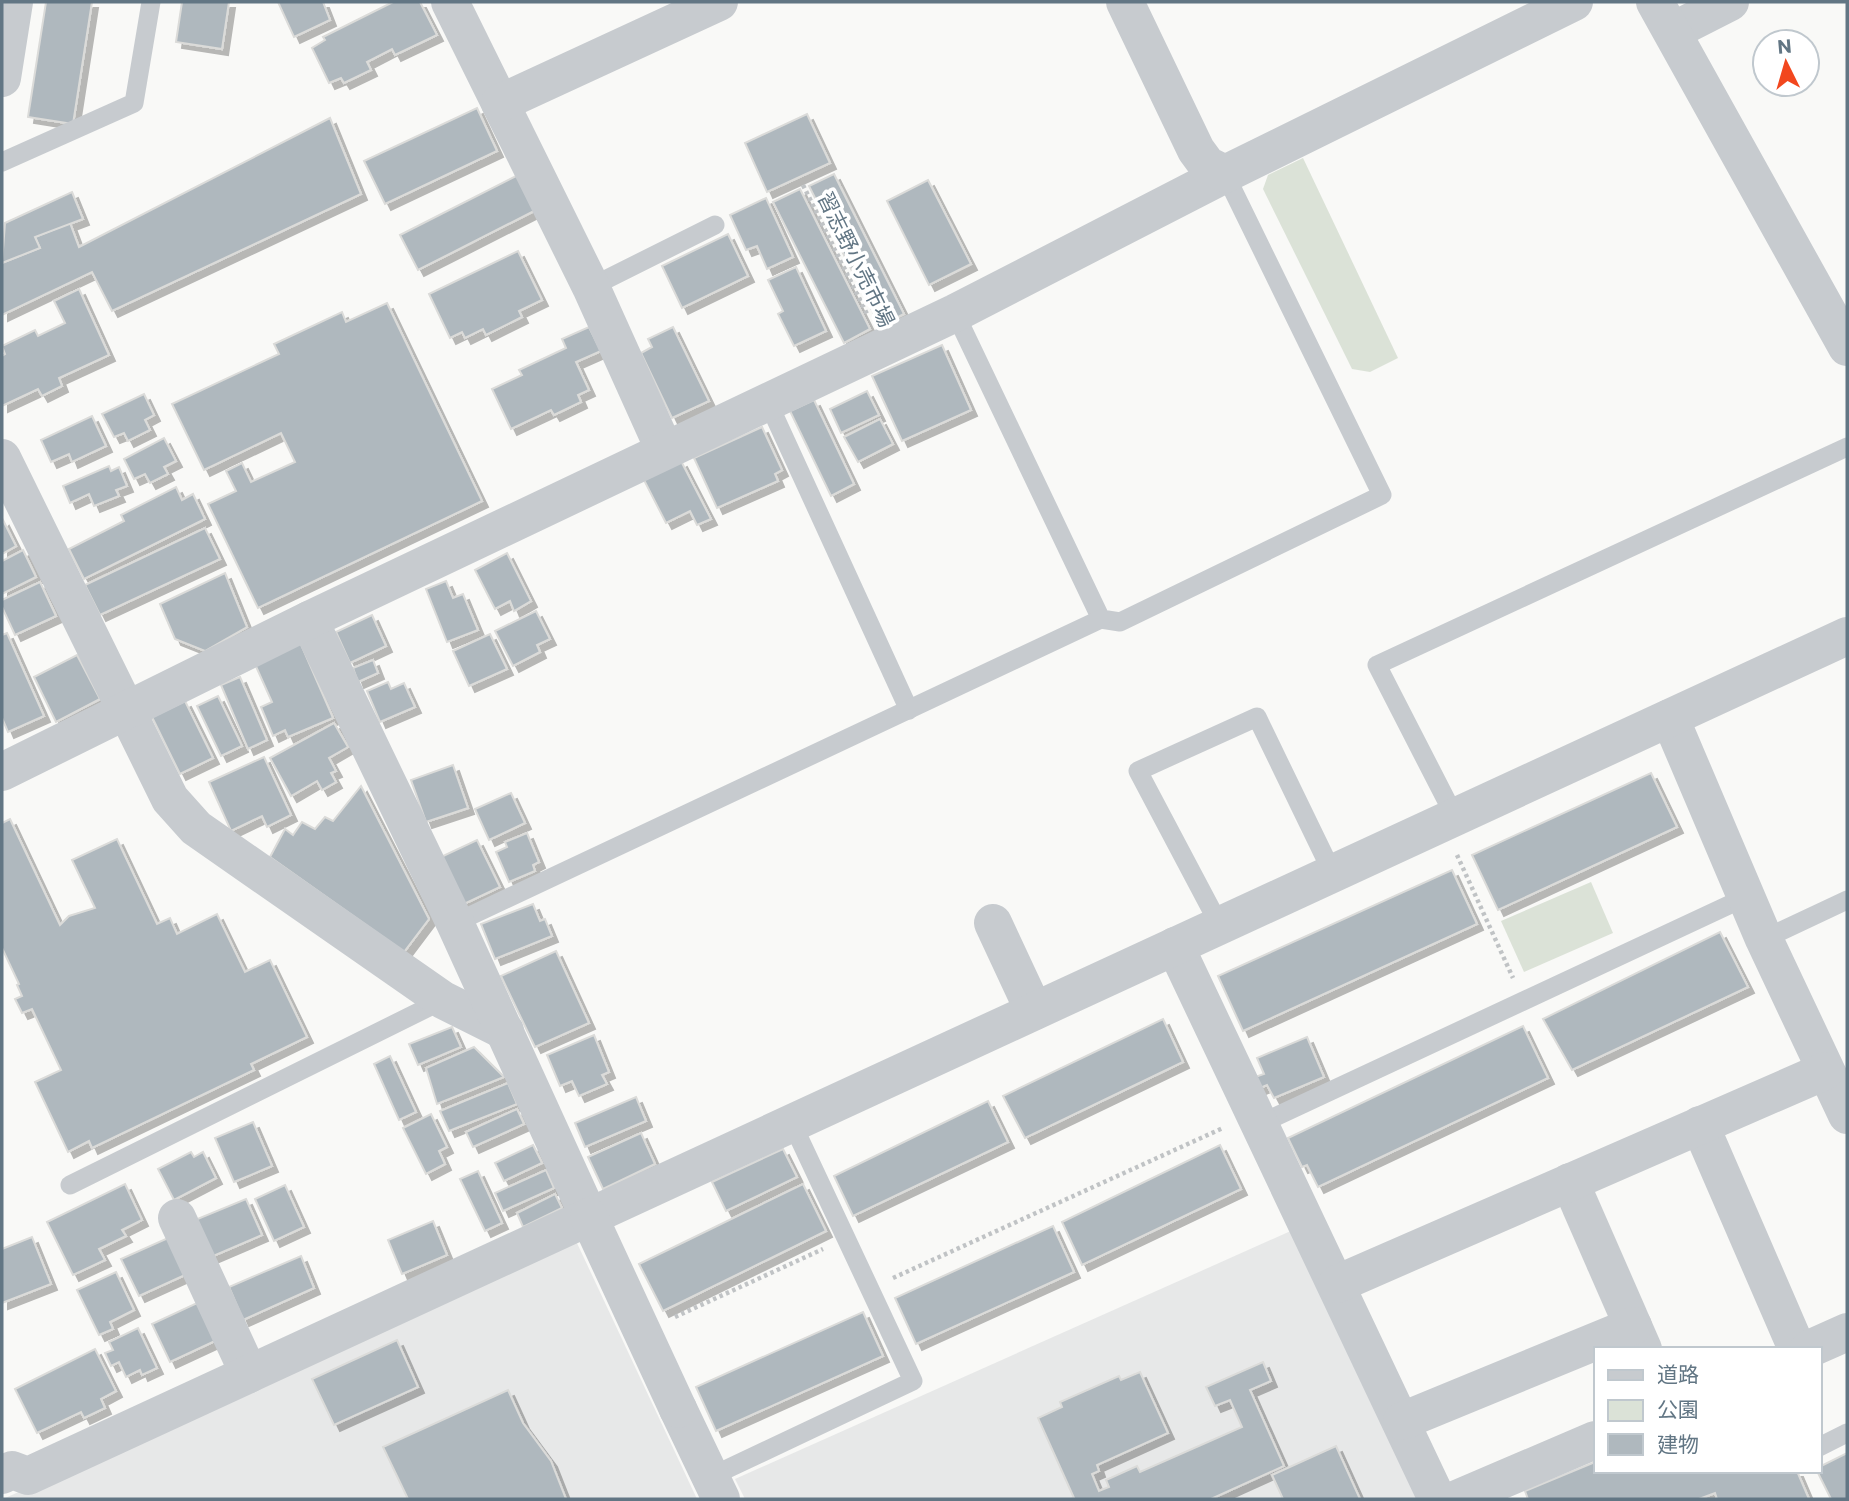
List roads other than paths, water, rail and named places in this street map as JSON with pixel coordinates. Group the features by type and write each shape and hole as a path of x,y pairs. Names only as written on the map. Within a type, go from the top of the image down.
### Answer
{"street":[{"path":"2,78 14,2"},
{"path":"450,2 591,286 664,449"},
{"path":"500,103 719,2"},
{"path":"1125,2 1196,149 1207,165 1224,174"},
{"path":"2,772 664,449 955,313 1224,174 1574,2"},
{"path":"1730,2 1664,16 1844,332"},
{"path":"2,458 170,799 195,828 443,1000 505,1031"},
{"path":"309,620 455,923 716,1488"},
{"path":"5,1464 28,1476 1847,636"},
{"path":"1670,718 1764,939 1847,1115"},
{"path":"993,923 1034,1011"},
{"path":"1175,946 1247,1124 1337,1284 1437,1499"},
{"path":"1337,1284 1825,1071"},
{"path":"1700,1125 1796,1347"},
{"path":"1570,1182 1638,1337 1610,1347"},
{"path":"177,1218 249,1374"},
{"path":"1813,1347 1847,1332"},
{"path":"1402,1421 1594,1353"},
{"path":"1457,1499 1594,1440"}],"lane":[{"path":"2,162 134,103 151,2"},
{"path":"455,923 1101,619 1120,622 1381,495 1224,174"},
{"path":"591,286 715,225"},
{"path":"955,313 1101,619"},
{"path":"767,400 909,710"},
{"path":"1448,820 1377,665 1847,447"},
{"path":"1220,926 1138,771 1256,717 1333,874"},
{"path":"1247,1124 1523,1001 1746,897"},
{"path":"1764,939 1847,900"},
{"path":"70,1185 443,1000"},
{"path":"716,1488 913,1381 792,1123"},
{"path":"1821,1446 1847,1433"}]}
